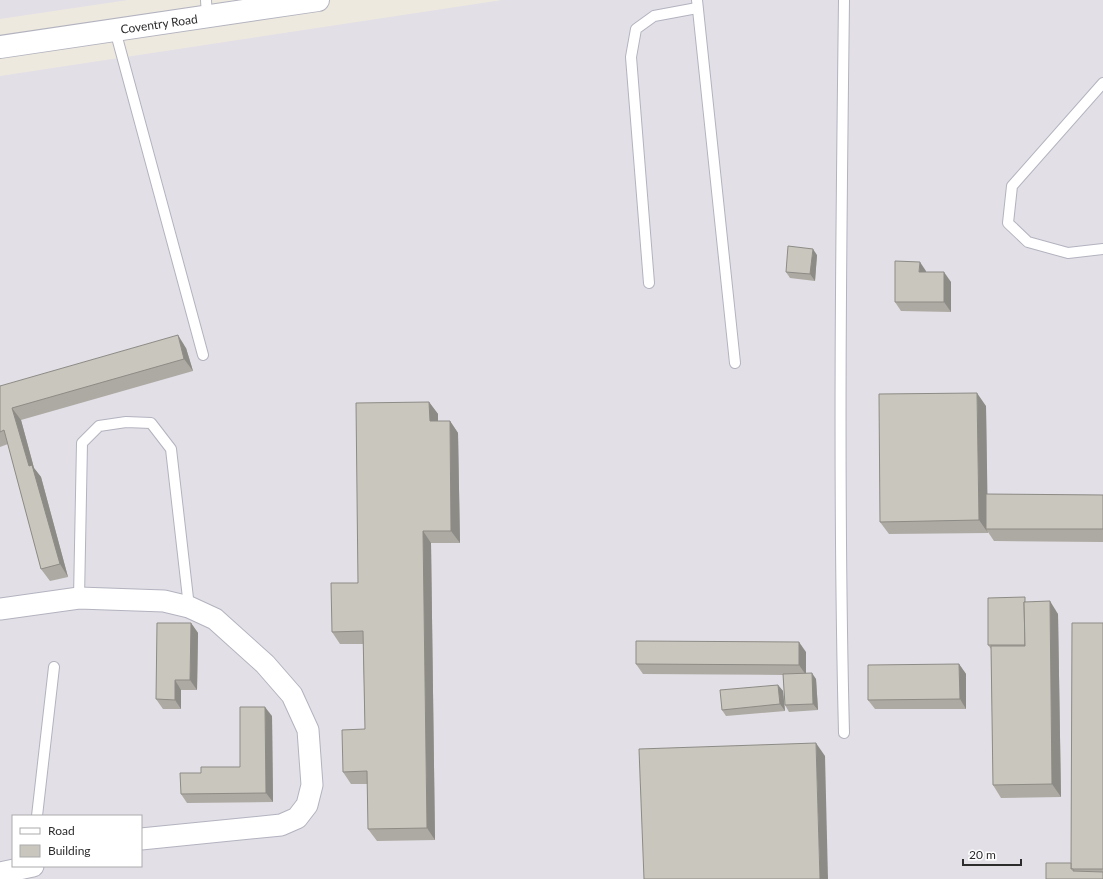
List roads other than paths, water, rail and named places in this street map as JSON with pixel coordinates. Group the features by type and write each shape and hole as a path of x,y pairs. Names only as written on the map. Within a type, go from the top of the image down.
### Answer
{"street":[{"name":"Coventry Road","path":"0,47 116,30 207,8 318,0"},
{"path":"0,609 79,598 164,601 189,607 215,619 265,664 292,695 308,730 312,785 307,805 297,818 281,825 142,839"},
{"path":"0,873 27,867"}],"lane":[{"path":"844,0 840,317 844,733"},
{"path":"649,283 631,57 636,29 654,16 697,4 735,363"},
{"path":"116,30 203,356"},
{"path":"1103,83 1012,186 1008,223 1028,242 1068,253 1103,248"},
{"path":"79,598 82,443 99,426 126,422 151,423 171,449 189,607"},
{"path":"38,815 54,667"}]}
